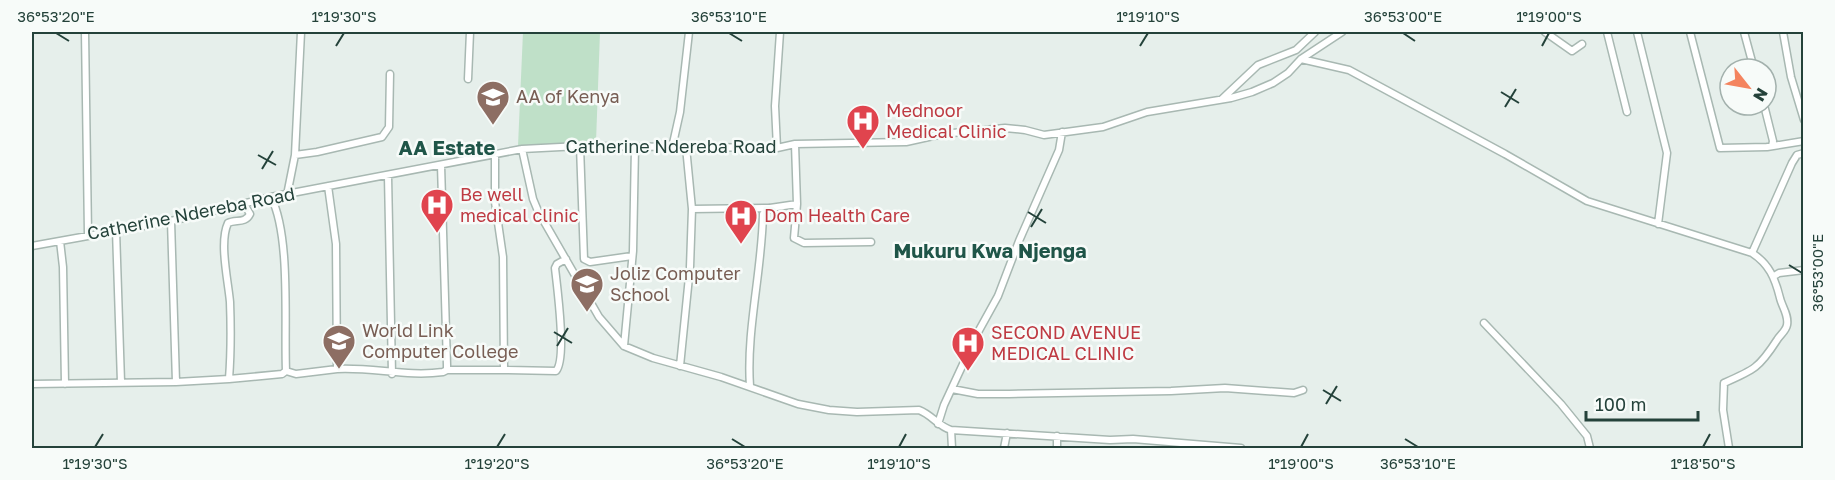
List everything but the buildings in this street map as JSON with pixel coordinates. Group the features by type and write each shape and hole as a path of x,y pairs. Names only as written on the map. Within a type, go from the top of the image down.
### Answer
{"street":[{"path":"85,32 88,234"},
{"path":"287,195 295,155 301,32"},
{"path":"468,79 470,32"},
{"path":"672,148 680,112 689,32"},
{"path":"777,148 775,106 780,32"},
{"path":"1221,100 1257,65 1296,50 1315,32"},
{"name":"Catherine Ndereba Road","path":"32,246 88,234 171,221 271,197 522,149 580,146 777,148 795,144 906,142 942,134 1005,128 1044,135 1103,127 1148,112 1221,100 1252,92 1273,83 1288,73 1301,59 1342,32"},
{"path":"1545,32 1572,51 1582,44"},
{"path":"1607,32 1627,112"},
{"path":"1637,32 1667,153 1658,224"},
{"path":"1690,32 1720,148 1772,146 1803,141"},
{"path":"1744,32 1751,57"},
{"path":"1784,32 1791,77 1803,120"},
{"path":"1301,59 1349,70 1587,201 1752,253 1762,260 1774,276 1787,326 1757,367 1724,383 1723,410 1729,448"},
{"path":"295,155 382,136 389,127 390,74"},
{"path":"1767,117 1773,141 1772,146"},
{"path":"938,424 944,405 977,333 998,296 1019,241 1059,150 1062,132"},
{"path":"795,144 794,238 804,243 871,242"},
{"path":"580,146 584,259 590,262 632,256"},
{"path":"624,346 632,256 635,147"},
{"path":"680,366 690,267 692,209 686,147"},
{"path":"522,149 533,199 552,237 599,317 624,346 680,366 750,386 798,404 830,410 857,412 919,410 929,414 938,424 951,430 1110,440 1133,439 1161,445 1241,448"},
{"path":"1752,253 1792,163 1797,155 1803,153"},
{"path":"495,154 495,202 504,266 504,370"},
{"path":"441,165 447,370"},
{"path":"388,176 392,374"},
{"path":"328,186 336,244 337,369"},
{"path":"271,197 278,210 284,256 286,371"},
{"path":"230,379 230,302 223,244 228,222 242,221 249,216 244,204"},
{"path":"692,209 770,208 796,204"},
{"path":"750,386 752,333 762,248 763,214 770,208"},
{"path":"171,221 176,382"},
{"path":"116,230 121,382"},
{"path":"60,241 63,267 65,384"},
{"path":"32,384 176,382 282,374 286,371 296,374 360,368 392,374 436,373 447,370 556,371 559,369 561,359 560,306 555,268 557,264 566,259"},
{"path":"1774,276 1779,273 1803,270"},
{"path":"1484,323 1561,404 1587,436 1590,448"},
{"path":"952,389 978,394 1171,392 1225,388 1294,393 1303,390"},
{"path":"951,430 952,448"},
{"path":"1005,448 1007,433"},
{"path":"1057,436 1057,448"},
{"path":"1108,448 1110,440"}],"green space":[{"path":"523,32 600,32 596,142 518,146"}],"place":[{"name":"AA of Kenya","path":"493,126"},
{"name":"Mednoor Medical Clinic","path":"863,150"},
{"name":"Be well medical clinic","path":"437,234"},
{"name":"Dom Health Care","path":"741,245"},
{"name":"Joliz Computer School","path":"587,313"},
{"name":"World Link Computer College","path":"339,370"},
{"name":"SECOND AVENUE MEDICAL CLINIC","path":"968,372"}],"district":[{"name":"AA Estate","path":"447,148"},
{"name":"Mukuru Kwa Njenga","path":"990,251"}]}
